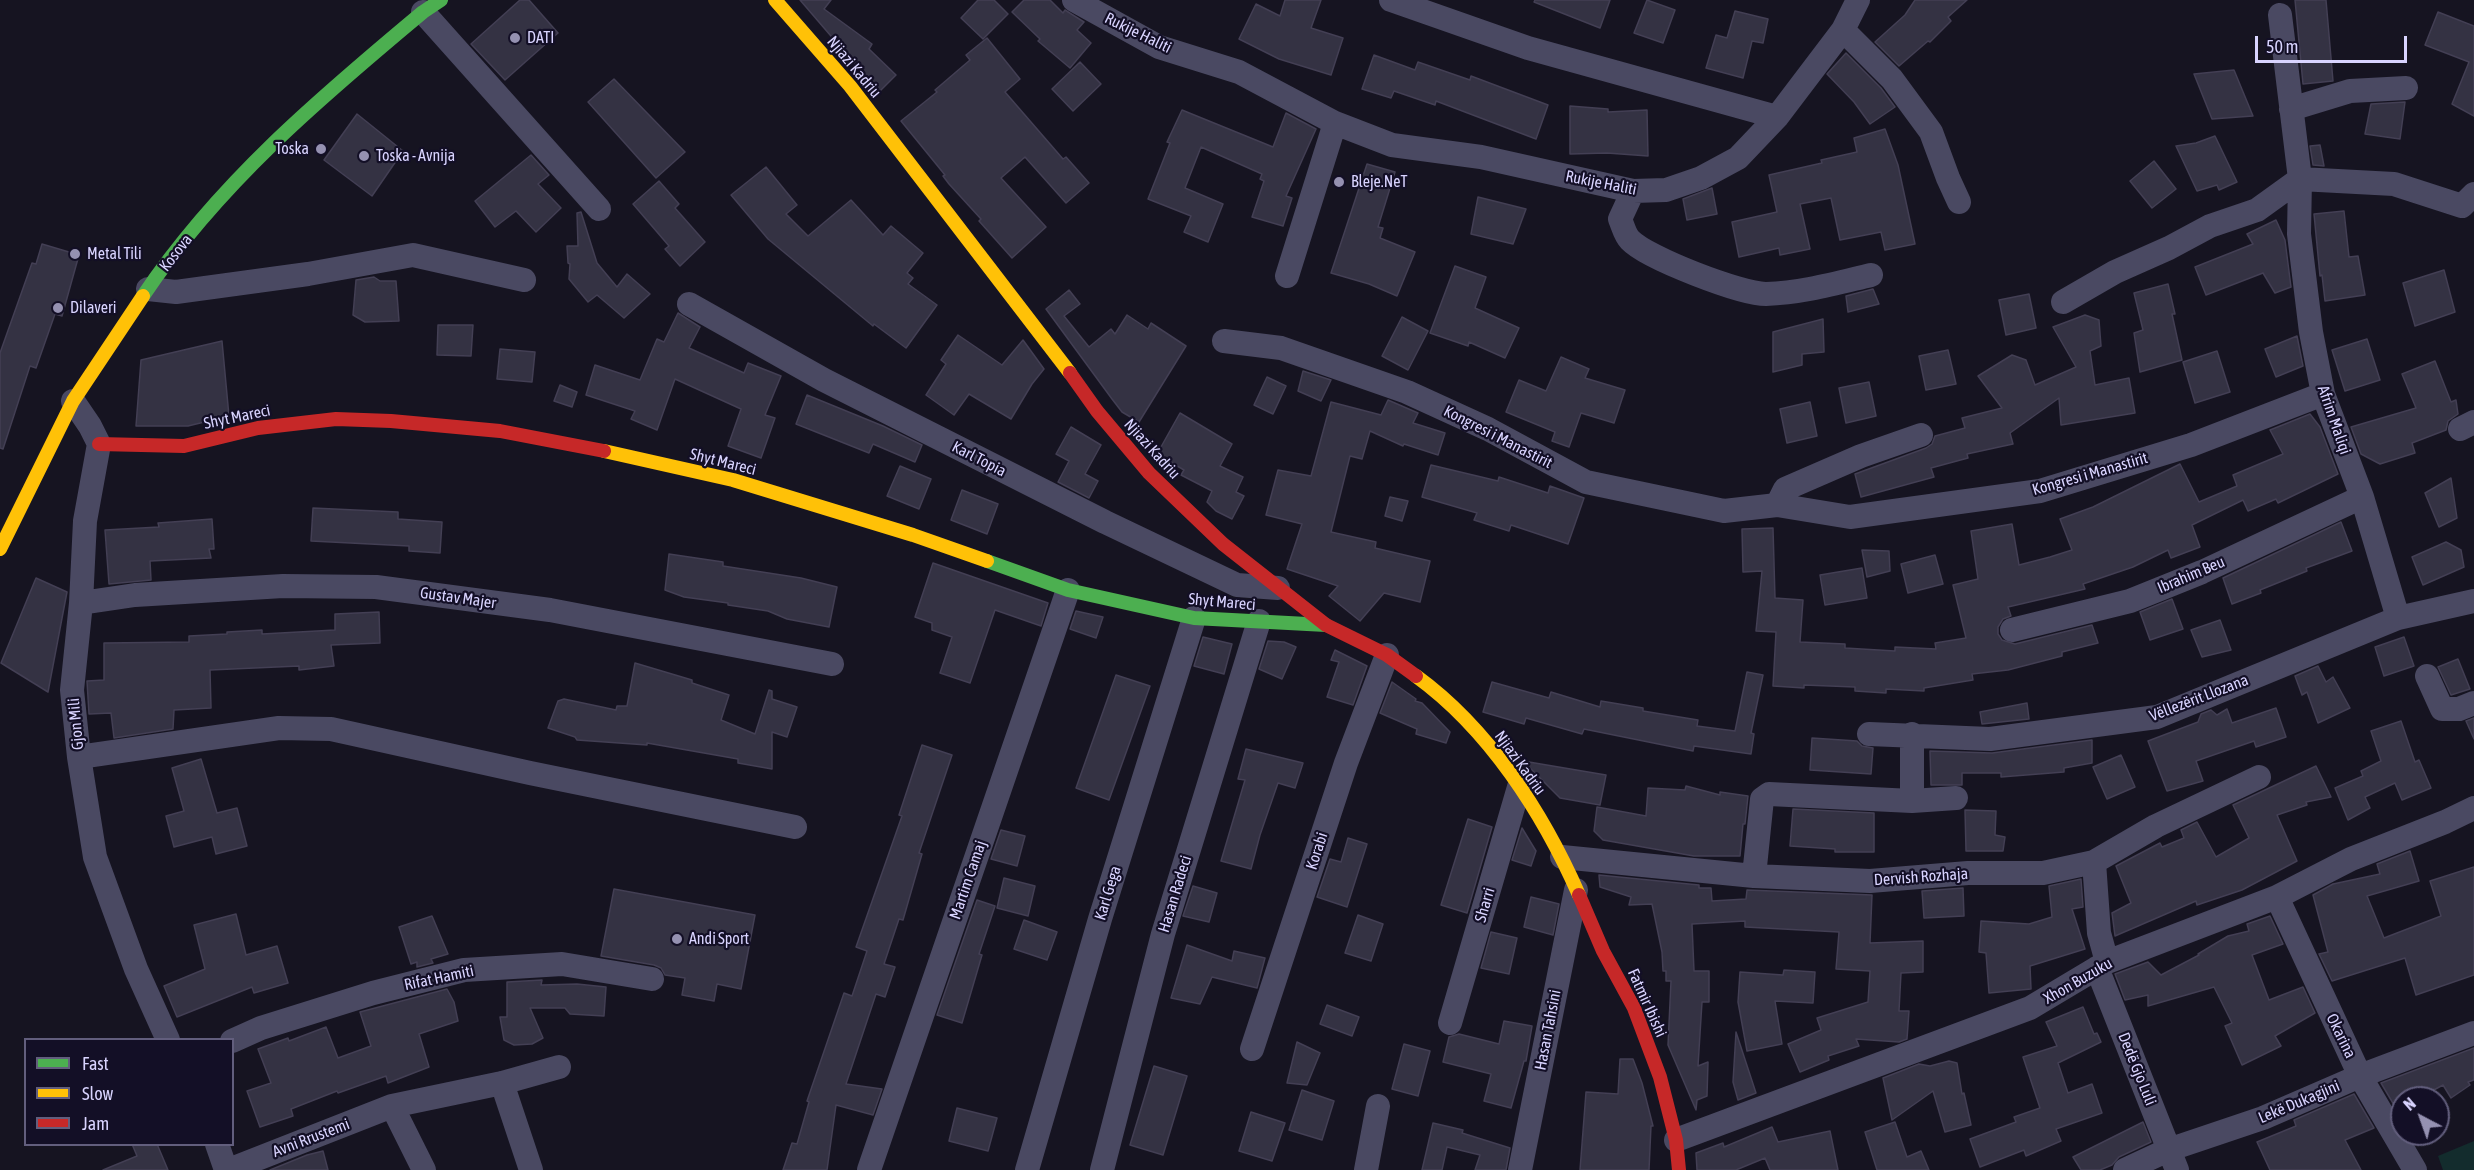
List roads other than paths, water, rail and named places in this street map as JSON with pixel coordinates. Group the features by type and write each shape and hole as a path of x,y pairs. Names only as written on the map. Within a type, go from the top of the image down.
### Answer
{"street":[{"name":"Njiazi Kadriu","path":"775,0 850,86 1046,340 1097,411 1149,473 1223,544 1326,625 1387,655 1434,689 1484,740 1519,787 1562,857"},
{"name":"Rukije Haliti","path":"1074,0 1159,47 1239,72 1335,123 1392,145 1481,158 1633,191 1666,190 1701,178 1738,158 1776,117 1843,30 1858,0"},
{"path":"1390,0 1528,48 1776,117"},
{"name":"Kosova","path":"0,549 73,401 148,289 220,198 319,99 432,6 599,209"},
{"name":"Afrim Maliqi","path":"2280,15 2300,179 2299,234 2311,332 2323,394 2362,497 2398,618"},
{"path":"1843,30 1892,79 1931,132 1959,202"},
{"path":"2291,110 2350,91 2406,88"},
{"path":"1287,276 1335,123"},
{"path":"2063,302 2115,272 2169,248 2210,226 2257,210 2300,179 2394,184 2462,206 2474,194"},
{"path":"1633,191 1620,219 1628,239 1643,250 1722,283 1764,294 1807,289 1871,275"},
{"path":"148,289 187,291 308,274 413,255 524,280"},
{"name":"Karl Topia","path":"689,304 824,380 1095,517 1237,585 1278,588"},
{"name":"Kongresi i Manastirit","path":"1224,341 1281,348 1407,392 1488,429 1586,482 1724,510 1777,505 1850,517 2040,491 2191,445 2323,394"},
{"path":"73,401 99,444"},
{"name":"Shyt Mareci","path":"99,444 184,446 258,428 336,419 391,421 500,431 550,439 733,480 913,535 1068,590 1194,618 1326,625"},
{"path":"1777,505 1785,489 1861,456 1920,435"},
{"name":"Gjon Mili","path":"99,444 85,521 81,603 72,690 79,757 95,857 136,969 167,1038"},
{"name":"Ibrahim Beu","path":"2012,630 2130,601 2202,572 2362,497"},
{"name":"Gustav Majer","path":"81,603 135,595 283,586 376,587 550,610 832,664"},
{"name":"Martim Camaj","path":"869,1170 1068,590"},
{"name":"Vëllezërit Llozana","path":"1869,734 1990,739 2157,717 2398,618 2474,601"},
{"name":"Karl Gega","path":"1027,1170 1100,919 1194,618"},
{"name":"Hasan Radeci","path":"1102,1170 1163,934 1259,621"},
{"name":"Korabi","path":"1252,1049 1346,763 1387,655"},
{"path":"2427,676 2442,709 2459,709 2474,703"},
{"path":"79,757 279,728 331,729 530,773 795,827"},
{"path":"1912,734 1912,801"},
{"name":"Dervish Rozhaja","path":"1562,857 1754,876 1870,881 1968,873 2043,873 2094,862 2156,826 2259,777"},
{"name":"Sharri","path":"1450,1023 1519,787"},
{"path":"1754,876 1762,799 1769,794 1912,801 1956,798"},
{"name":"Xhon Buzuku","path":"1676,1140 2030,1008 2102,965 2277,897 2351,859 2445,822 2474,808"},
{"name":"Fatmir Ibishi","path":"1562,857 1603,951 1634,1008 1660,1077 1676,1140 1679,1170"},
{"name":"Dedë Gjo Luli","path":"2094,862 2102,965 2173,1160"},
{"name":"Hasan Tahsini","path":"1520,1170 1576,890"},
{"name":"Okarina","path":"2277,897 2360,1076 2415,1170"},
{"name":"Rifat Hamiti","path":"234,1040 261,1028 373,993 464,970 562,964 652,979"},
{"name":"Lekë Dukagjini","path":"2125,1170 2173,1160 2360,1076 2474,1033"},
{"name":"Avni Rrustemi","path":"228,1170 392,1106 502,1083 559,1067"},
{"path":"502,1083 531,1170"},
{"path":"392,1106 424,1170"},
{"path":"1366,1170 1378,1106"},
{"path":"218,1146 228,1170"}],"place":[{"name":"DATI","path":"515,38"},
{"name":"Toska","path":"321,149"},
{"name":"Toska - Avnija","path":"364,156"},
{"name":"Bleje.NeT","path":"1339,182"},
{"name":"Metal Tili","path":"75,254"},
{"name":"Dilaveri","path":"58,308"},
{"name":"Andi Sport","path":"677,939"}]}
